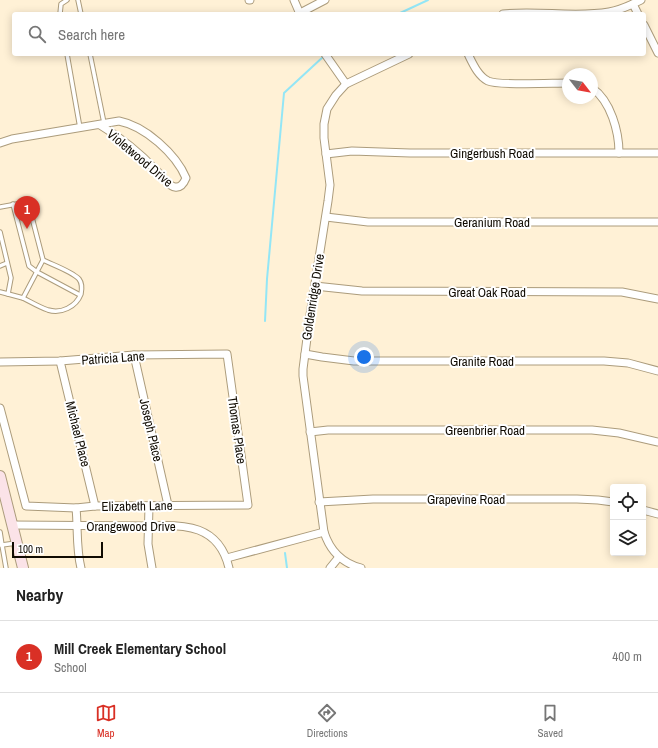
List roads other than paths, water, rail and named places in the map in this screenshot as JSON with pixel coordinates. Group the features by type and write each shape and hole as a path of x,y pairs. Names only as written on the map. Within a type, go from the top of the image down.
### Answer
{"main road":[{"path":"0,476 23,568"}],"street":[{"path":"294,0 300,12"},
{"path":"302,12 325,0"},
{"path":"604,12 619,10 641,0"},
{"path":"633,4 637,12"},
{"path":"646,29 658,53"},
{"path":"326,56 346,84"},
{"name":"Goldenridge Drive","path":"361,568 346,562 339,557 332,549 324,532 303,376 330,185 324,124 326,114 336,95 346,84 405,56"},
{"path":"469,56 477,71 489,81 504,83 562,84"},
{"path":"598,94 604,100 617,130 619,153"},
{"name":"Violetwood Drive","path":"0,143 12,139 119,121 129,123 146,132 164,148 182,169 186,178 184,182 180,186 176,187 170,185 150,164 102,125"},
{"name":"Gingerbush Road","path":"326,154 352,151 658,153"},
{"name":"Geranium Road","path":"326,217 368,222 658,222"},
{"name":"Great Oak Road","path":"315,286 362,291 622,292 658,299"},
{"name":"Patricia Lane","path":"0,362 60,361 134,355 227,354"},
{"name":"Thomas Place","path":"227,354 248,505"},
{"name":"Granite Road","path":"305,354 354,361 604,360 628,363 658,371"},
{"name":"Joseph Place","path":"134,355 168,505"},
{"name":"Michael Place","path":"60,361 95,506"},
{"name":"Elizabeth Lane","path":"0,408 26,506 76,508 95,506 248,505"},
{"name":"Greenbrier Road","path":"310,432 328,430 592,430 619,432 658,442"},
{"name":"Grapevine Road","path":"319,502 373,499 577,499 610,502"},
{"path":"149,506 149,556 152,568"},
{"path":"76,508 80,568"},
{"path":"646,511 658,514"},
{"name":"Orangewood Drive","path":"12,525 179,525 203,532 218,544 227,558 229,568"},
{"path":"227,558 324,532"},
{"path":"330,568 339,557"}],"lane":[{"path":"60,12 61,4 67,0"},
{"path":"78,0 81,12"},
{"path":"67,56 80,128"},
{"path":"90,56 102,125"},
{"path":"0,207 28,202 43,260 22,298"},
{"path":"13,204 29,266 37,272 80,295"},
{"path":"0,232 11,278 8,294"},
{"path":"0,292 22,298 49,310 61,310 73,306 80,295 82,288 79,280 68,272 43,260"},
{"path":"0,266 7,263"},
{"path":"0,532 6,568"},
{"path":"1,545 17,543"}],"waterway":[{"path":"402,12 428,0"},
{"path":"265,321 267,279 284,93 324,56"},
{"path":"285,553 287,568"}],"place":[{"name":"Mill Creek Elementary School","path":"27,229"}]}
